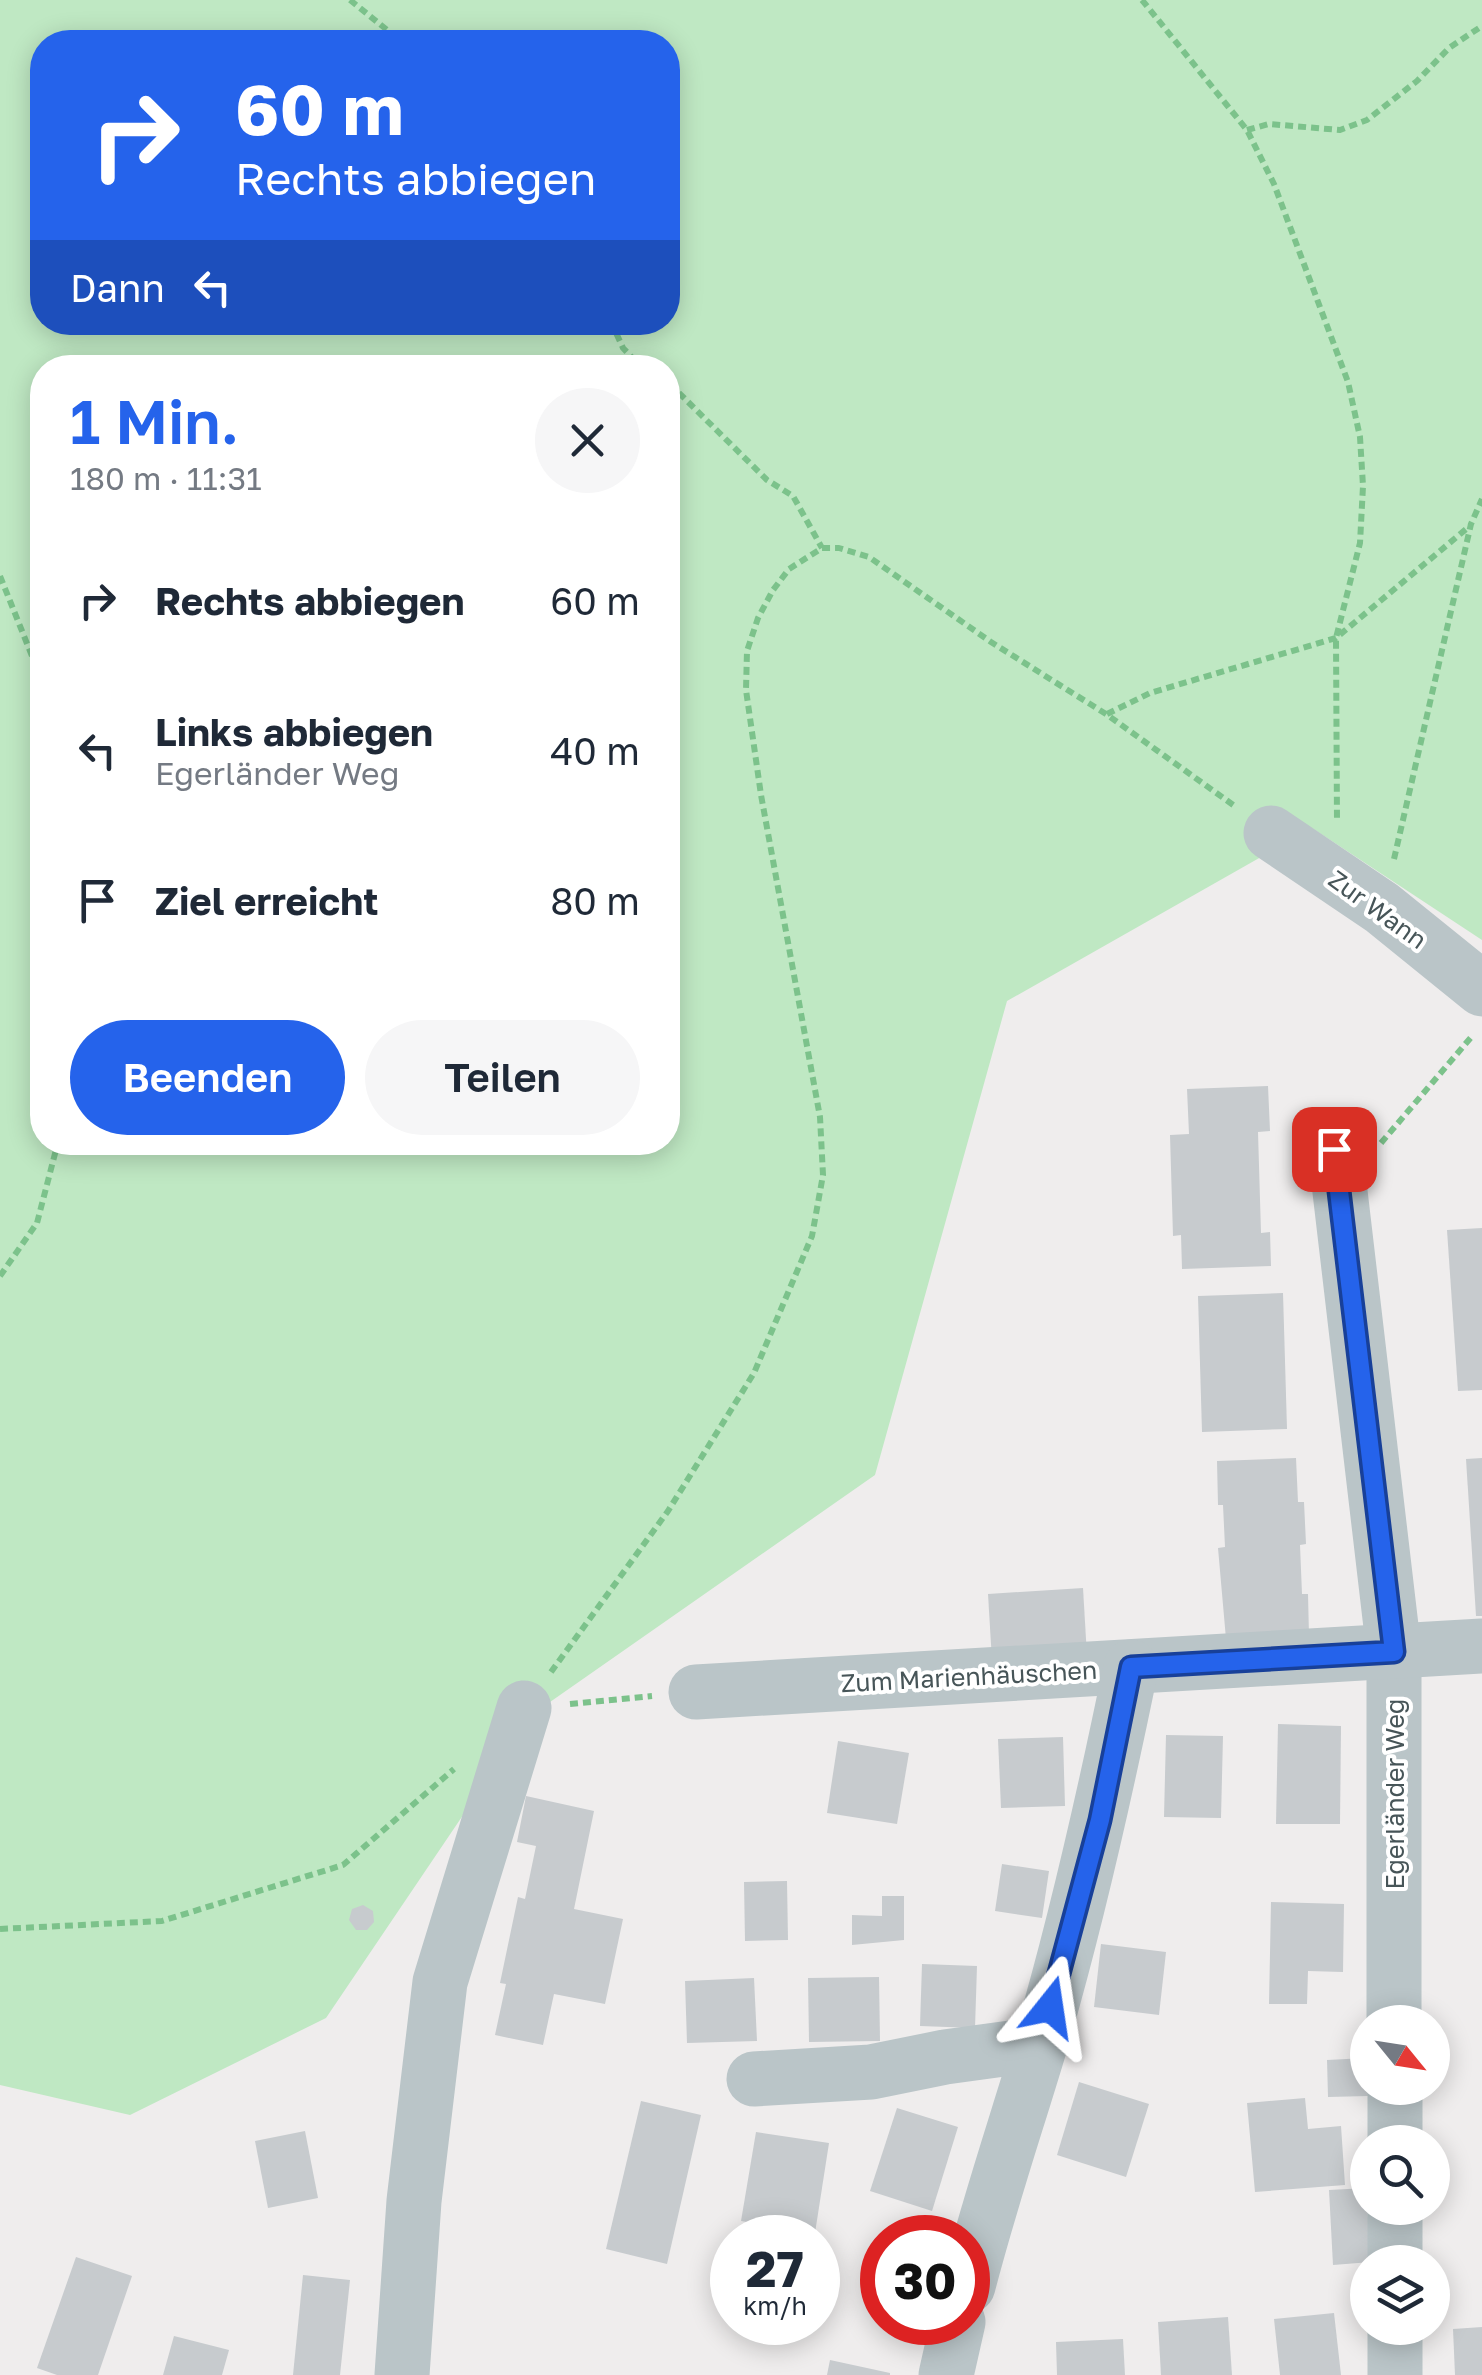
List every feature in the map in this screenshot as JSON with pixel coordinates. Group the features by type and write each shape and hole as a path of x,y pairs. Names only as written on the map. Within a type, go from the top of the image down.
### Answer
{"street":[{"name":"Zur Wann","path":"1272,833 1382,908 1482,989"},
{"name":"Egerländer Weg","path":"1353,1151 1394,1652 1394,2005"},
{"name":"Zum Marienhäuschen","path":"696,1692 1482,1646"},
{"path":"986,2215 1040,2044 1100,1820 1131,1667"},
{"path":"402,2375 414,2201 440,1982 524,1708"},
{"path":"754,2080 871,2072 945,2056 1040,2044"},
{"path":"946,2375 953,2345"},
{"path":"1395,2345 1395,2375"}],"path":[{"path":"350,0 387,30"},
{"path":"1142,0 1247,130 1274,184 1348,382 1360,437 1363,486 1360,543 1336,638 1337,878"},
{"path":"1247,130 1269,124 1340,130 1367,120 1417,82 1449,48 1482,26"},
{"path":"680,394 767,480 793,496 822,548"},
{"path":"1382,908 1472,524 1482,499"},
{"path":"1106,714 1150,693 1336,638 1472,524"},
{"path":"524,1708 668,1511 754,1374 812,1236 823,1175 820,1117 760,795 746,690 747,651 773,590 789,570 822,548 839,548 869,558 990,642 1106,714 1272,833"},
{"path":"0,576 30,651"},
{"path":"1353,1151 1482,1024"},
{"path":"0,1276 37,1223 55,1155"},
{"path":"524,1708 636,1698"},
{"path":"0,1929 162,1921 344,1865 464,1761"}],"green space":[{"path":"0,0 1482,0 1482,940 1312,828 1007,1001 875,1475 530,1716 326,2018 130,2115 0,2085"}],"building":[{"path":"1268,1086 1270,1131 1258,1132 1261,1233 1270,1232 1271,1266 1182,1269 1181,1235 1173,1236 1170,1135 1189,1134 1187,1089"},
{"path":"1482,1228 1482,1390 1458,1391 1447,1230"},
{"path":"1283,1293 1287,1429 1202,1432 1198,1296"},
{"path":"1296,1458 1298,1502 1304,1502 1306,1544 1300,1545 1302,1594 1308,1594 1309,1636 1226,1639 1218,1548 1225,1547 1223,1505 1218,1505 1217,1461"},
{"path":"1482,1458 1482,1616 1476,1616 1466,1459"},
{"path":"1083,1588 1087,1656 992,1661 988,1594"},
{"path":"1278,1724 1341,1726 1340,1824 1276,1824"},
{"path":"1166,1735 1223,1736 1221,1818 1164,1817"},
{"path":"1063,1737 1065,1806 1001,1808 998,1739"},
{"path":"838,1741 909,1753 897,1824 827,1813"},
{"path":"526,1796 594,1811 574,1909 623,1919 605,2004 554,1994 543,2045 495,2035 506,1984 500,1983 518,1897 525,1899 536,1846 517,1842"},
{"path":"1002,1864 1049,1871 1042,1918 995,1911"},
{"path":"787,1881 788,1940 745,1941 744,1882"},
{"path":"882,1896 904,1896 904,1940 852,1945 852,1915 882,1916"},
{"path":"1271,1902 1344,1904 1343,1972 1308,1971 1307,2004 1269,2004"},
{"path":"363,1905 373,1911 374,1922 367,1930 356,1930 349,1920 352,1909"},
{"path":"1101,1944 1166,1952 1159,2015 1094,2007"},
{"path":"922,1964 977,1966 975,2028 920,2026"},
{"path":"879,1977 880,2041 809,2042 808,1978"},
{"path":"754,1978 757,2041 687,2043 685,1981"},
{"path":"1350,2059 1350,2096 1328,2097 1327,2060"},
{"path":"1079,2082 1149,2104 1126,2177 1057,2155"},
{"path":"1305,2098 1308,2129 1341,2126 1345,2185 1255,2192 1247,2103"},
{"path":"641,2101 701,2115 667,2264 606,2249"},
{"path":"897,2108 958,2127 932,2211 870,2191"},
{"path":"305,2131 318,2198 268,2208 255,2141"},
{"path":"756,2132 829,2143 818,2215 742,2215"},
{"path":"1350,2189 1350,2225 1368,2225 1370,2245 1350,2245 1350,2264 1333,2265 1329,2190"},
{"path":"76,2257 132,2276 98,2375 57,2375 37,2368"},
{"path":"303,2275 350,2280 340,2375 293,2375"},
{"path":"1334,2313 1341,2375 1280,2375 1274,2319"},
{"path":"1228,2317 1232,2375 1161,2375 1158,2322"},
{"path":"1482,2327 1482,2375 1455,2375 1453,2329"},
{"path":"174,2336 229,2350 222,2375 163,2375"},
{"path":"1123,2339 1125,2375 1057,2375 1056,2342"},
{"path":"830,2360 890,2373 890,2375 827,2375"}],"route":[{"path":"1050,2007 1100,1820 1131,1667 1394,1652 1334,1149"}]}
